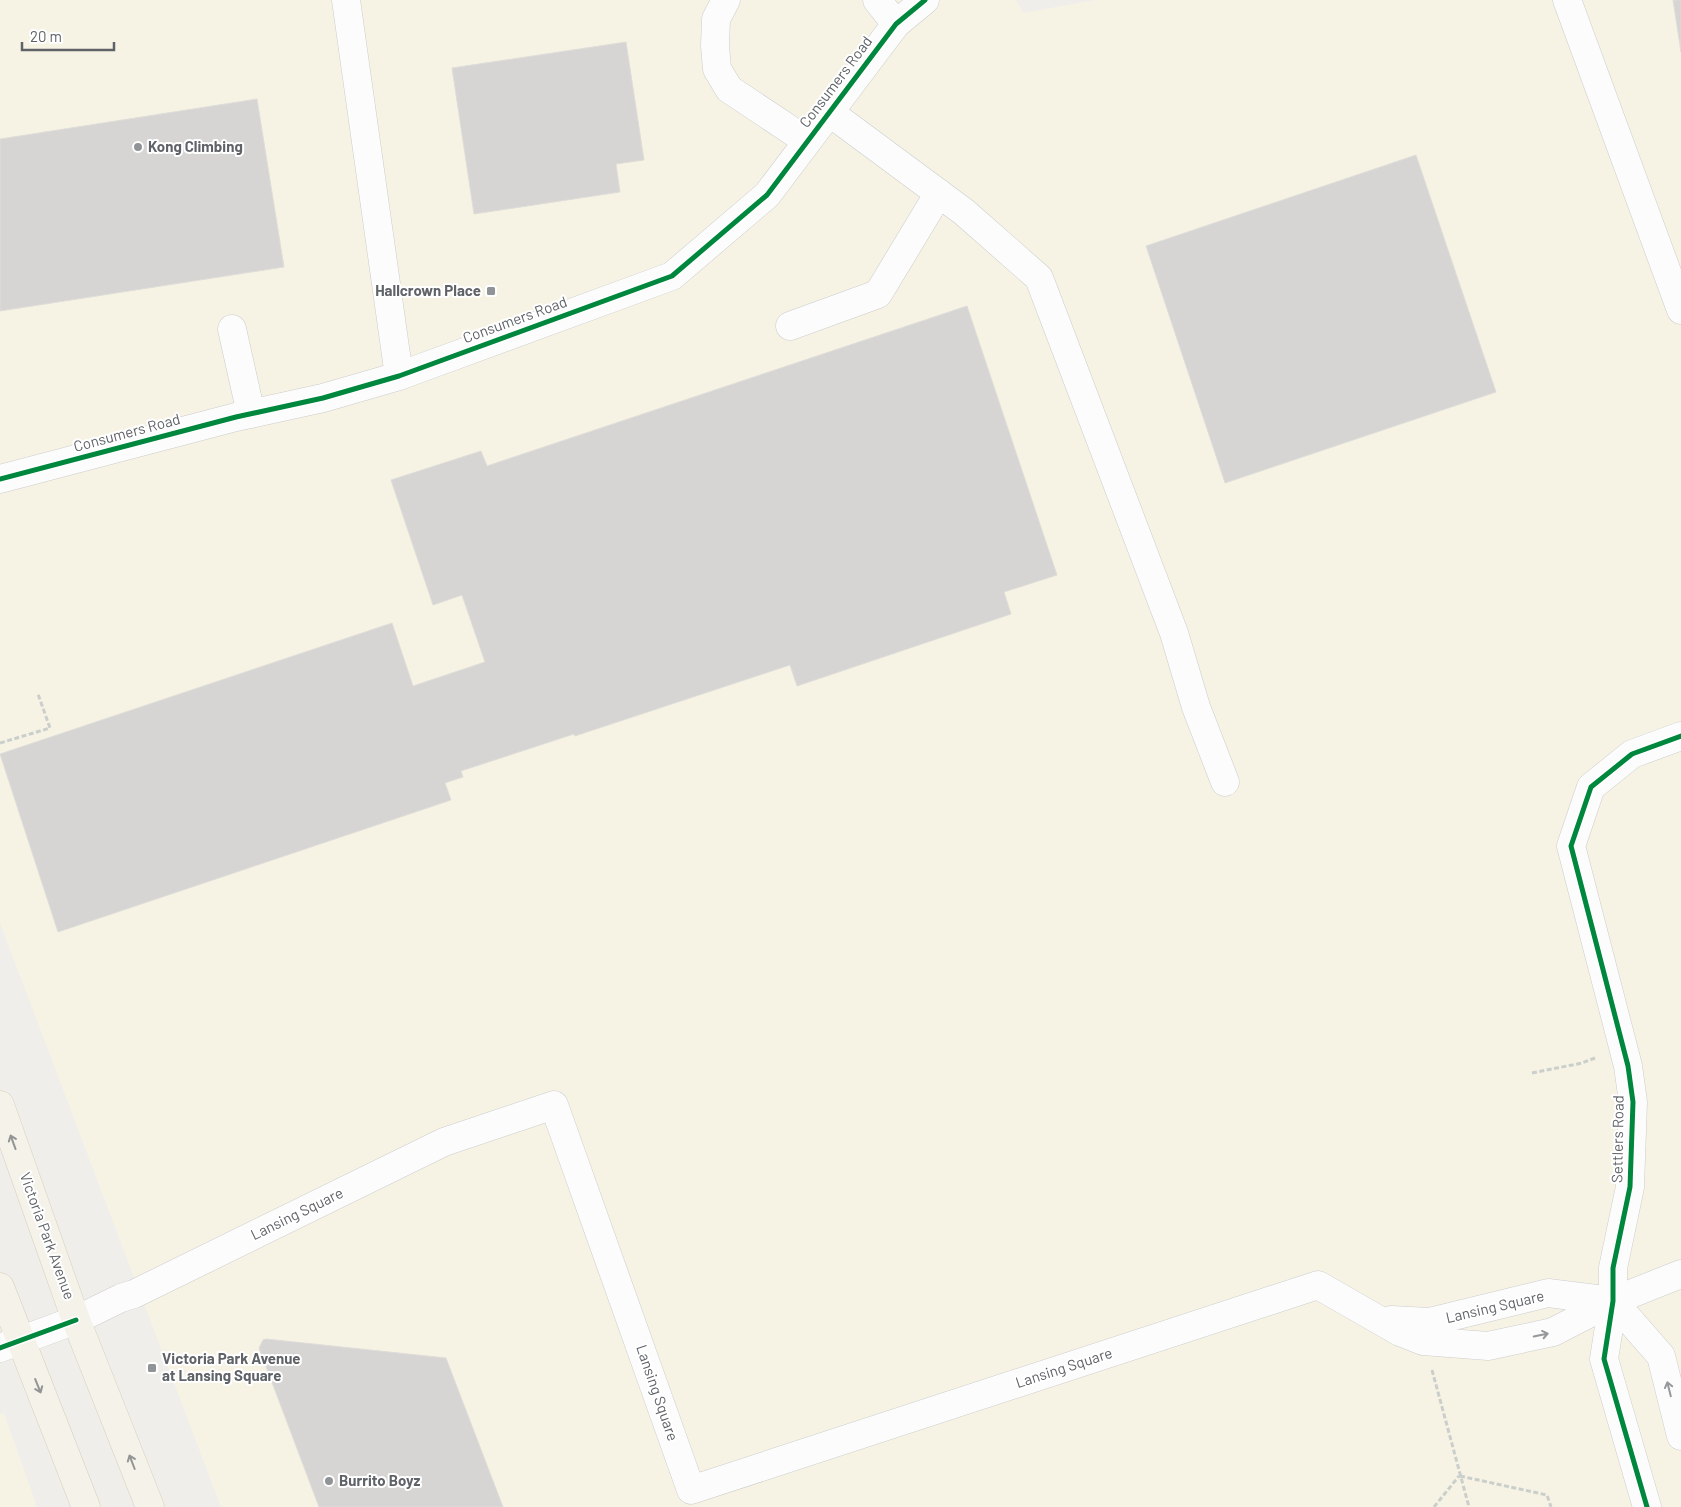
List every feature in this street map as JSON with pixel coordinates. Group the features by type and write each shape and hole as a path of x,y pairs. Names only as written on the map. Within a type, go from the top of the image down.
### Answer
{"main road":[{"name":"Victoria Park Avenue","path":"0,1105 76,1320 150,1507"},
{"path":"0,1287 10,1344 86,1507"}],"street":[{"path":"346,0 399,376"},
{"path":"726,0 716,19 715,46 717,69 729,89 807,141"},
{"path":"877,0 896,24"},
{"name":"Consumers Road","path":"0,479 251,414 323,398 399,376 672,276 766,195 896,24 925,0"},
{"path":"1567,0 1681,310"},
{"path":"829,112 964,212 1040,278 1174,633 1196,707 1225,782"},
{"path":"790,326 878,294 939,193"},
{"path":"232,329 251,414"},
{"name":"Settlers Road","path":"1647,1507 1604,1359 1614,1301 1613,1268 1630,1187 1633,1102 1623,1048 1571,846 1591,786 1632,754 1681,736"},
{"name":"Lansing Square","path":"76,1320 121,1298 134,1294 444,1142 554,1105 691,1490 1318,1285 1400,1332 1423,1341 1488,1346 1553,1332 1614,1301"},
{"path":"1681,1274 1614,1301 1661,1356 1681,1436"},
{"name":"Lansing Square","path":"1376,1319 1429,1322 1548,1293 1614,1301"},
{"path":"10,1344 76,1320"}],"path":[{"path":"0,743 50,728 38,694"},
{"path":"1532,1073 1582,1063 1623,1048"},
{"path":"1423,1341 1457,1458 1459,1476 1469,1507"},
{"path":"1434,1507 1459,1476"},
{"path":"1459,1476 1548,1495 1551,1507"}],"shaded area":[{"path":"0,0 1016,0 1023,13 1096,0 1681,0 1681,1507 221,1507 0,923"},
{"path":"4,1413 37,1507 0,1507 0,1414"}],"building":[{"path":"1673,0 1681,0 1681,52"},
{"path":"626,42 644,160 616,164 620,192 474,214 452,68"},
{"path":"257,99 284,267 0,311 0,139"},
{"path":"1416,155 1496,392 1225,483 1146,246"},
{"path":"967,306 1057,575 1004,592 1011,614 797,686 790,665 575,736 574,734 461,771 463,777 445,783 451,800 58,932 0,754 392,623 413,686 485,662 462,595 433,605 391,480 481,451 487,466"},
{"path":"263,1340 446,1358 503,1507 319,1507 259,1348"}],"cycle path":[{"path":"0,479 236,417 323,398 399,376 672,276 767,195 896,24 925,0"},
{"path":"1647,1507 1604,1359 1613,1301 1613,1268 1630,1187 1633,1102 1628,1066 1571,846 1591,787 1632,754 1681,736"},
{"path":"0,1348 76,1320"}],"place":[{"name":"Kong Climbing","path":"138,147"},
{"name":"Hallcrown Place","path":"491,291"},
{"name":"Victoria Park Avenue at Lansing Square","path":"152,1368"},
{"name":"Burrito Boyz","path":"329,1481"}]}
